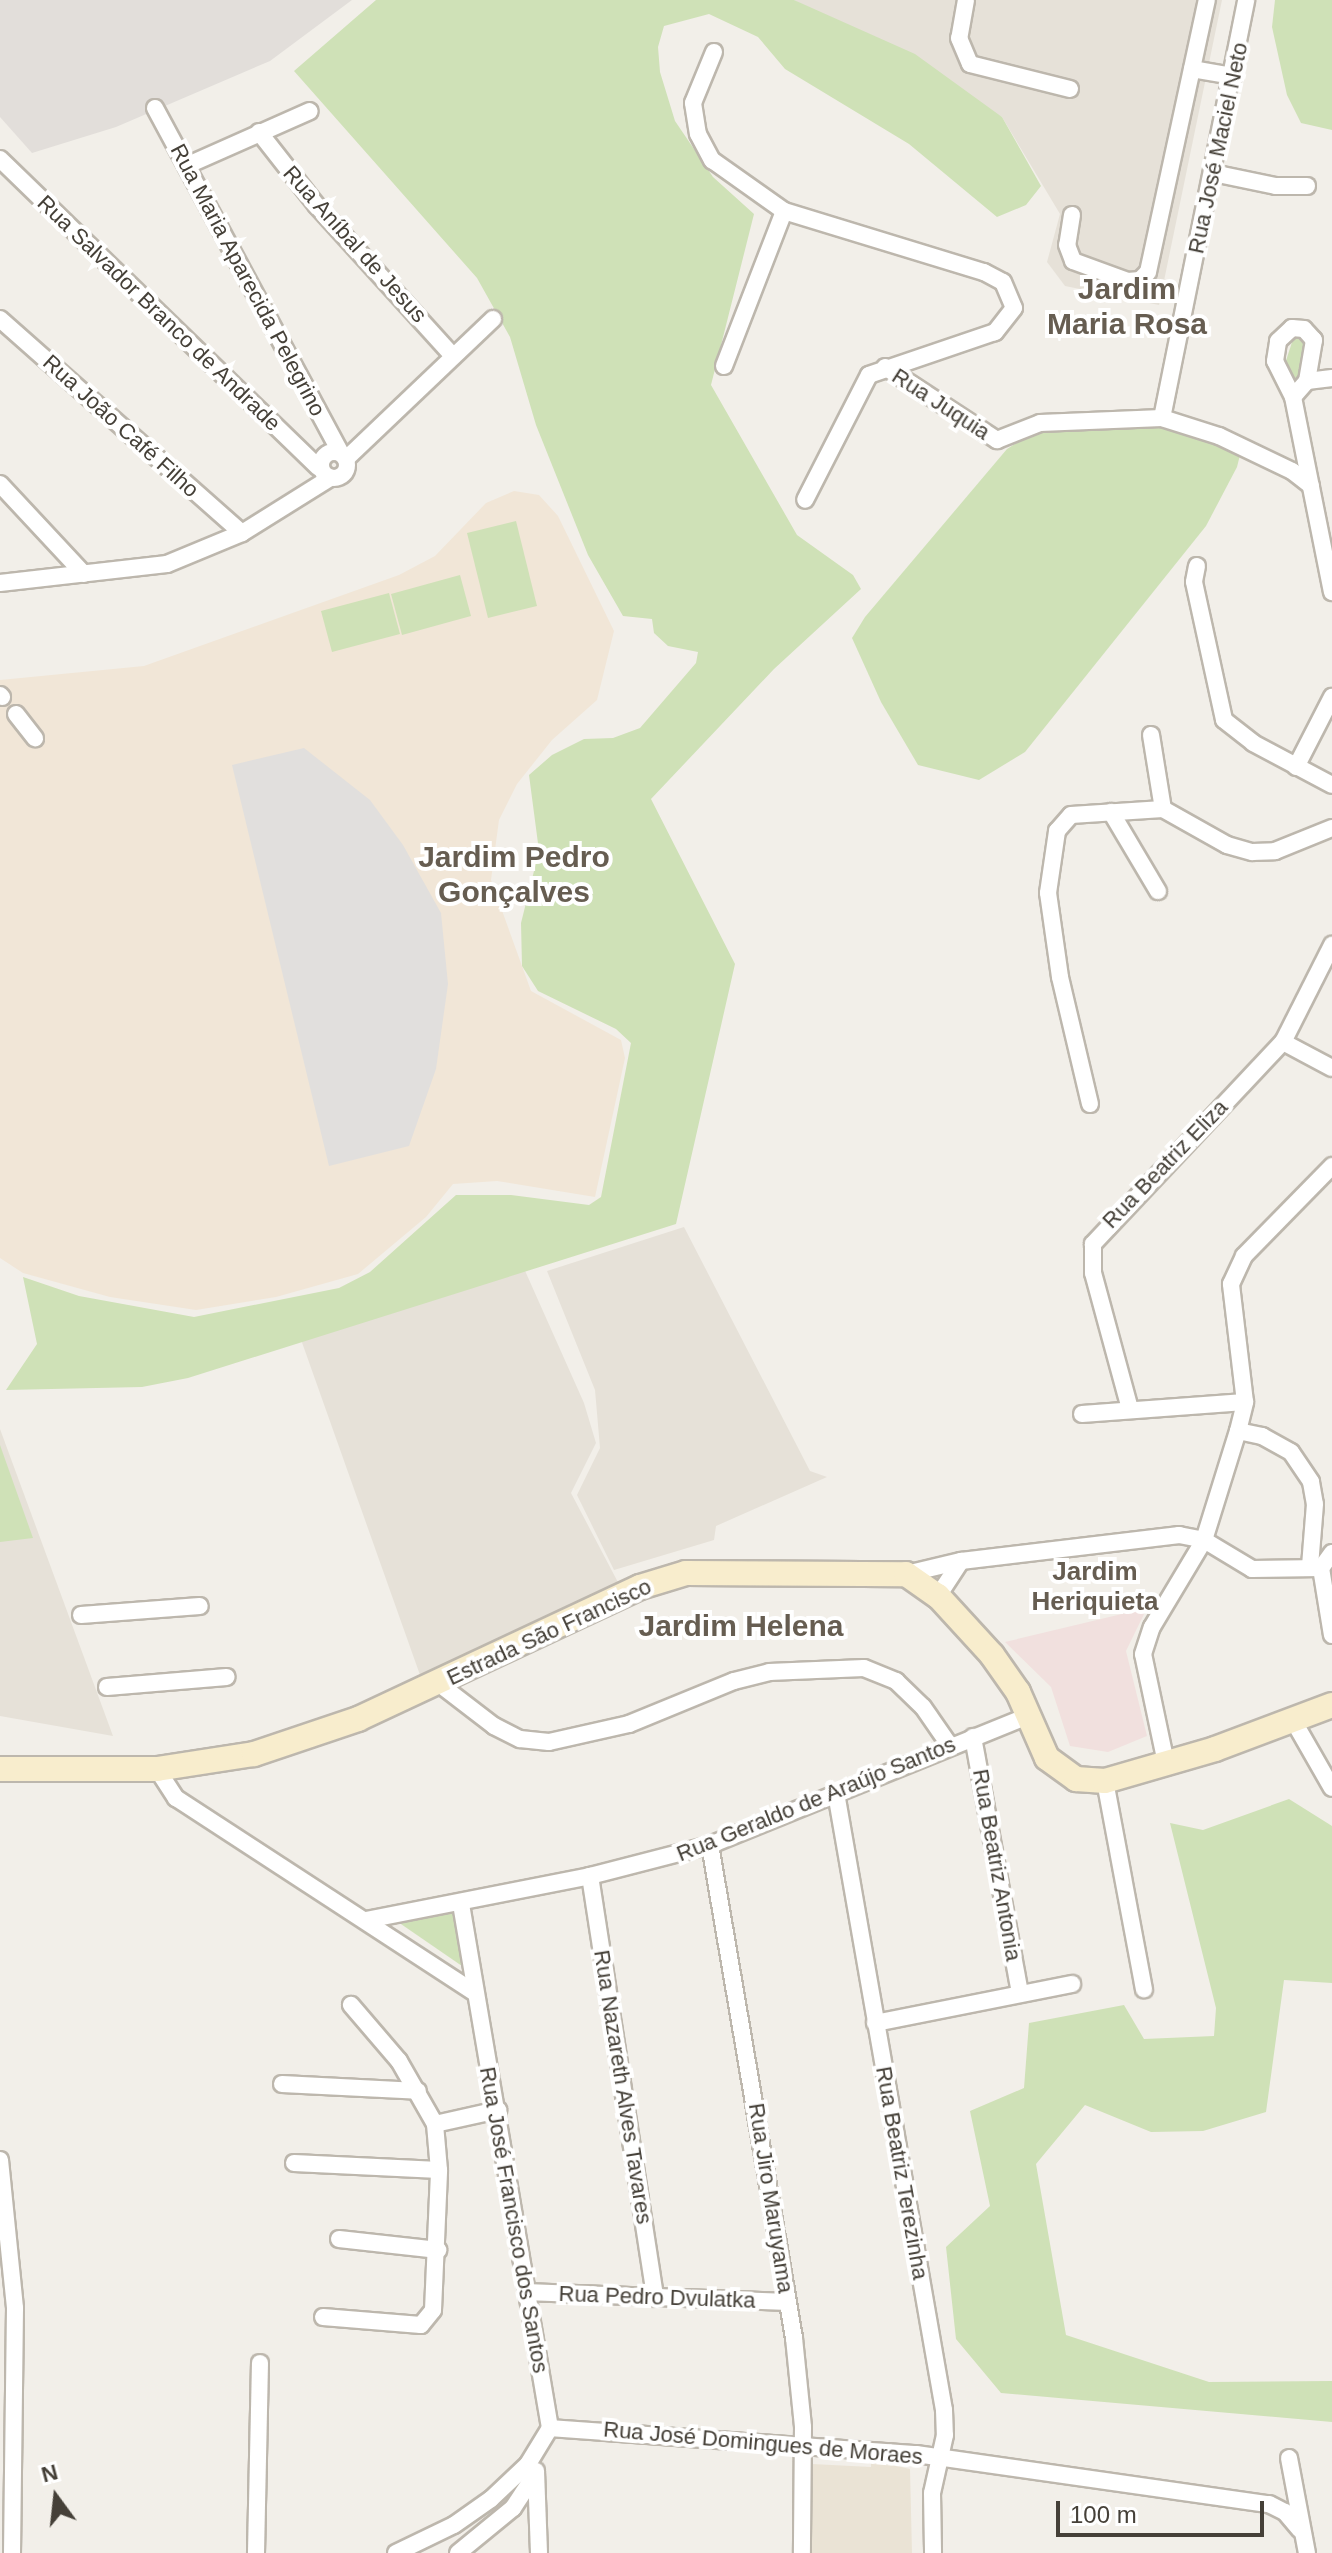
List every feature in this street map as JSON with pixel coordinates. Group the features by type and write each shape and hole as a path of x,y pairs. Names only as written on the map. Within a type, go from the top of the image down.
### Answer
{"main road":[{"name":"Estrada São Francisco","path":"5,1773 193,1766 298,1742 438,1683 640,1587 686,1573 906,1574"},
{"path":"906,1574 938,1596 992,1655 1018,1692 1047,1758 1076,1779 1105,1781 1332,1705"}],"street":[{"path":"966,0 959,38 970,64 1070,89"},
{"path":"1072,215 1067,245 1073,261 1128,281 1140,280 1148,272 1207,0"},
{"name":"Rua José Maciel Neto","path":"1162,418 1248,0"},
{"path":"714,52 693,103 698,134 712,160 784,211 984,272 1003,282 1014,308 995,332 885,367 858,388 805,500"},
{"path":"1192,69 1233,76"},
{"name":"Rua Maria Aparecida Pelegrino","path":"155,108 343,456"},
{"path":"188,165 310,111"},
{"name":"Rua Aníbal de Jesus","path":"259,132 317,206 453,356"},
{"name":"Rua Salvador Branco de Andrade","path":"0,159 324,473"},
{"path":"1213,173 1276,186 1307,186"},
{"path":"724,366 784,211"},
{"name":"Rua João Café Filho","path":"0,319 242,533"},
{"path":"324,473 326,454 343,456 493,319"},
{"path":"1293,397 1307,381 1314,340 1304,329 1292,328 1278,341 1275,361 1293,397 1332,592"},
{"name":"Rua Juquia","path":"885,367 997,440 1040,423 1162,418"},
{"path":"1307,381 1332,378"},
{"path":"1162,418 1219,436 1292,471 1311,486"},
{"path":"0,583 167,564 242,533 324,473 345,472 343,456"},
{"path":"0,484 84,574"},
{"path":"1197,566 1194,582 1224,720 1296,767 1332,785"},
{"path":"1296,767 1332,697"},
{"path":"16,714 35,738"},
{"path":"1151,735 1163,809"},
{"path":"1090,1104 1060,977 1048,893 1057,831 1071,815 1163,809 1227,845 1252,852 1275,851 1332,828"},
{"path":"1111,812 1158,891"},
{"name":"Rua Beatriz Eliza","path":"1130,1409 1093,1273 1093,1244 1283,1042 1326,975 1332,945"},
{"path":"1283,1042 1332,1068"},
{"path":"1166,1763 1143,1654 1152,1627 1204,1540 1245,1402 1230,1307 1235,1272 1332,1166"},
{"path":"1082,1414 1245,1402"},
{"path":"1238,1431 1262,1436 1291,1452 1311,1482 1315,1504 1316,1567 1332,1635"},
{"path":"906,1574 961,1561 1155,1536 1204,1540 1252,1569 1316,1567 1332,1553"},
{"path":"938,1596 961,1561"},
{"path":"81,1615 200,1606"},
{"path":"438,1683 494,1726 534,1743 629,1724 734,1681 769,1672 864,1668 896,1681 923,1707 950,1746"},
{"path":"107,1687 227,1677"},
{"name":"Rua Geraldo de Araújo Santos","path":"366,1920 461,1904 590,1876 710,1845 1027,1716"},
{"path":"1293,1720 1332,1788"},
{"name":"Rua Beatriz Antonia","path":"973,1737 1020,1993"},
{"path":"172,1795 183,1775 193,1766"},
{"path":"157,1769 172,1795"},
{"path":"114,1770 172,1795 474,1992"},
{"path":"1105,1781 1144,1989"},
{"name":"Rua Beatriz Terezinha","path":"836,1793 944,2410 940,2460 932,2493 933,2553"},
{"name":"Rua Jiro Maruyama","path":"710,1845 787,2302 802,2443 802,2553"},
{"name":"Rua Nazareth Alves Tavares","path":"590,1876 655,2298"},
{"name":"Rua José Francisco dos Santos","path":"461,1904 550,2428"},
{"path":"875,2023 1072,1984"},
{"path":"323,2317 421,2325 433,2310 438,2250 439,2170 435,2124 418,2091 351,2005"},
{"path":"282,2084 418,2091"},
{"path":"435,2124 498,2110"},
{"path":"0,2160 15,2308 12,2553"},
{"path":"294,2163 439,2170"},
{"path":"339,2239 438,2250"},
{"name":"Rua Pedro Dvulatka","path":"527,2292 787,2302"},
{"path":"256,2553 260,2363"},
{"path":"458,2553 513,2508 550,2428"},
{"name":"Rua José Domingues de Moraes","path":"550,2428 802,2443 1269,2504 1285,2512 1300,2530"},
{"path":"1289,2458 1300,2530 1307,2553"},
{"path":"396,2553 469,2515 532,2469"},
{"path":"532,2469 539,2553"},
{"path":"469,2515 483,2534"}],"shaded area":[{"path":"0,0 352,0 270,61 116,127 32,153 0,117"},
{"path":"794,0 1222,0 1159,305 1065,286 1047,262 1060,214 1002,117"},
{"path":"514,491 539,495 558,516 614,631 597,700 552,740 517,784 499,820 491,880 531,991 621,1040 625,1058 595,1197 497,1181 453,1184 426,1217 358,1274 276,1297 196,1310 110,1297 23,1273 0,1258 0,680 144,666 399,575 435,556 486,503"},
{"path":"304,748 370,800 403,845 441,913 448,984 436,1069 409,1146 329,1166 232,765"},
{"path":"684,1227 810,1471 827,1477 716,1526 714,1540 614,1570 577,1495 600,1448 595,1390 547,1271"},
{"path":"522,1264 584,1403 596,1443 571,1493 621,1588 420,1675 299,1334"},
{"path":"0,1429 113,1736 0,1716"},
{"path":"1147,1608 1126,1651 1147,1736 1108,1752 1070,1746 1051,1687 1005,1642"},
{"path":"871,2460 910,2469 912,2553 809,2553 812,2464 871,2467"}],"green space":[{"path":"376,0 794,0 915,54 1002,117 1041,186 1026,205 997,217 909,144 785,69 758,37 709,14 664,26 658,47 660,72 675,121 713,177 754,214 711,385 797,535 853,575 861,589 774,669 651,799 735,964 676,1224 188,1378 142,1387 6,1390 37,1344 23,1277 79,1296 194,1317 339,1288 370,1272 456,1195 511,1195 589,1205 601,1197 631,1043 616,1029 538,991 522,966 521,923 539,851 529,775 552,755 584,739 613,738 640,728 696,663 698,652 668,646 654,633 652,619 623,616 588,555 536,425 510,337 477,278 294,71"},
{"path":"1275,0 1332,0 1332,130 1301,123 1287,95 1272,27"},
{"path":"1294,336 1309,336 1297,384 1281,376"},
{"path":"1095,427 1188,428 1240,455 1237,467 1206,526 1025,752 979,780 918,765 881,702 852,638 865,617 1007,449 1034,432"},
{"path":"516,521 537,606 488,618 467,533"},
{"path":"460,575 471,616 402,635 391,594"},
{"path":"389,593 400,634 332,652 321,611"},
{"path":"0,1445 33,1538 0,1542"},
{"path":"1289,1799 1332,1826 1332,1983 1284,1980 1266,2112 1203,2131 1151,2132 1085,2105 1036,2164 1066,2335 1209,2382 1332,2381 1332,2422 1001,2393 956,2339 946,2247 990,2206 970,2111 1024,2088 1029,2023 1124,2005 1144,2039 1214,2036 1216,2008 1170,1823 1203,1830"},
{"path":"456,1910 462,1966 398,1922"}],"district":[{"name":"Jardim Maria Rosa","path":"1127,306"},
{"name":"Jardim Pedro Gonçalves","path":"514,874"},
{"name":"Jardim Heriquieta","path":"1095,1587"},
{"name":"Jardim Helena","path":"741,1626"}]}
